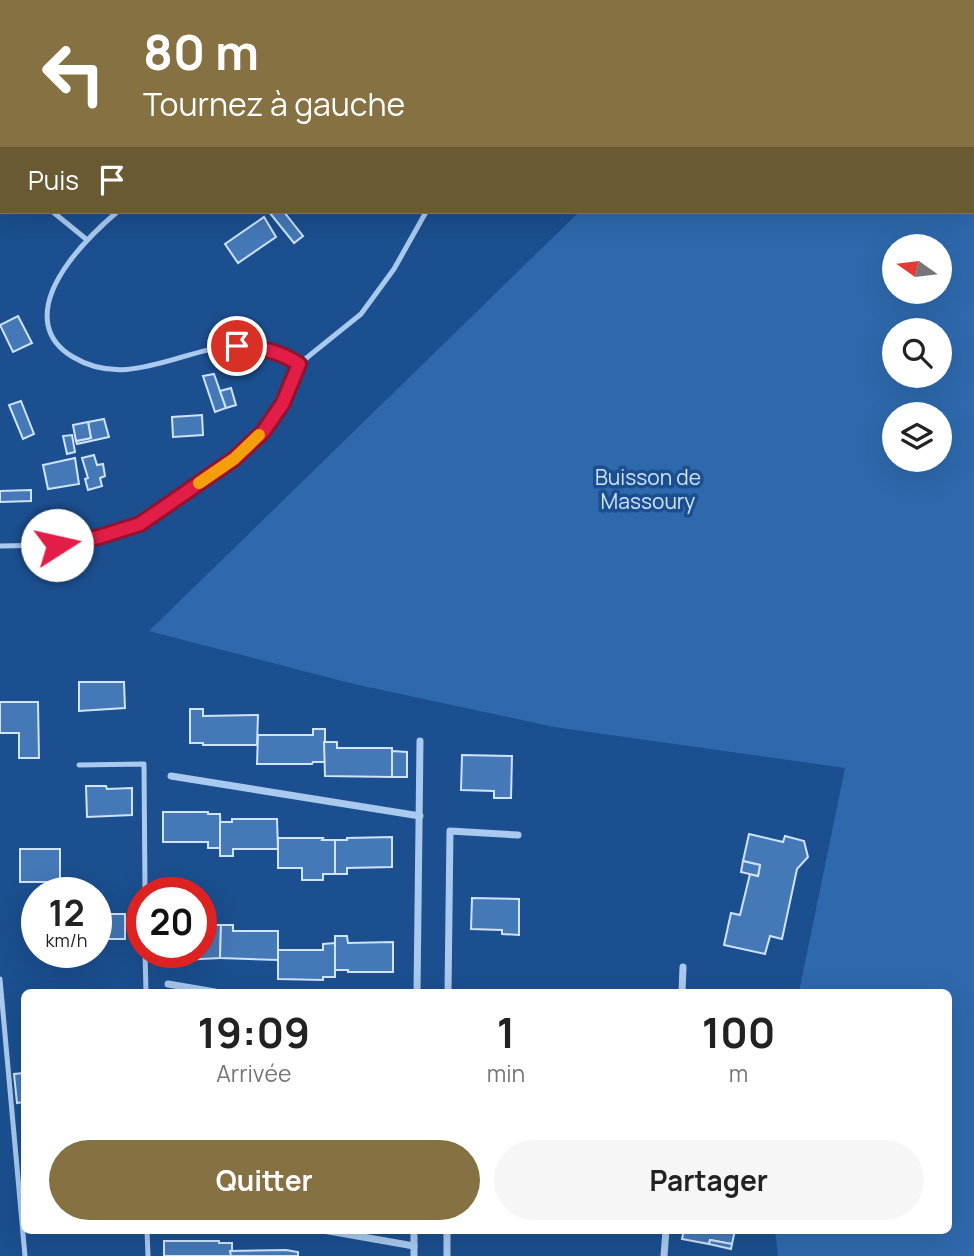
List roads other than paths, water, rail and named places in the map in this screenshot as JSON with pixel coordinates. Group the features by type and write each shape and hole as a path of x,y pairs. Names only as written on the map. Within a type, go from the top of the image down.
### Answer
{"street":[{"path":"417,989 420,741"},
{"path":"171,776 419,816"},
{"path":"448,989 450,831 518,835"},
{"path":"682,989 683,967"},
{"path":"169,984 198,989"},
{"path":"346,1234 414,1246"},
{"path":"414,1234 414,1256"},
{"path":"447,1234 447,1256"},
{"path":"664,1256 667,1234"}],"lane":[{"path":"55,214 86,239"},
{"path":"115,214 86,239 66,267 50,297 46,316 50,335 63,351 79,361 107,368 135,369 237,346 282,353 299,364"},
{"path":"0,546 57,545 99,537 140,524 234,459 263,432 283,403 299,364 361,314 394,269 425,214"},
{"path":"79,765 144,764 145,877"},
{"path":"145,968 146,989"},
{"path":"0,979 21,1212"},
{"path":"23,1234 25,1256"},
{"path":"147,1234 148,1256"}],"park label":[{"name":"Buisson de Massoury","path":"648,489"}]}
